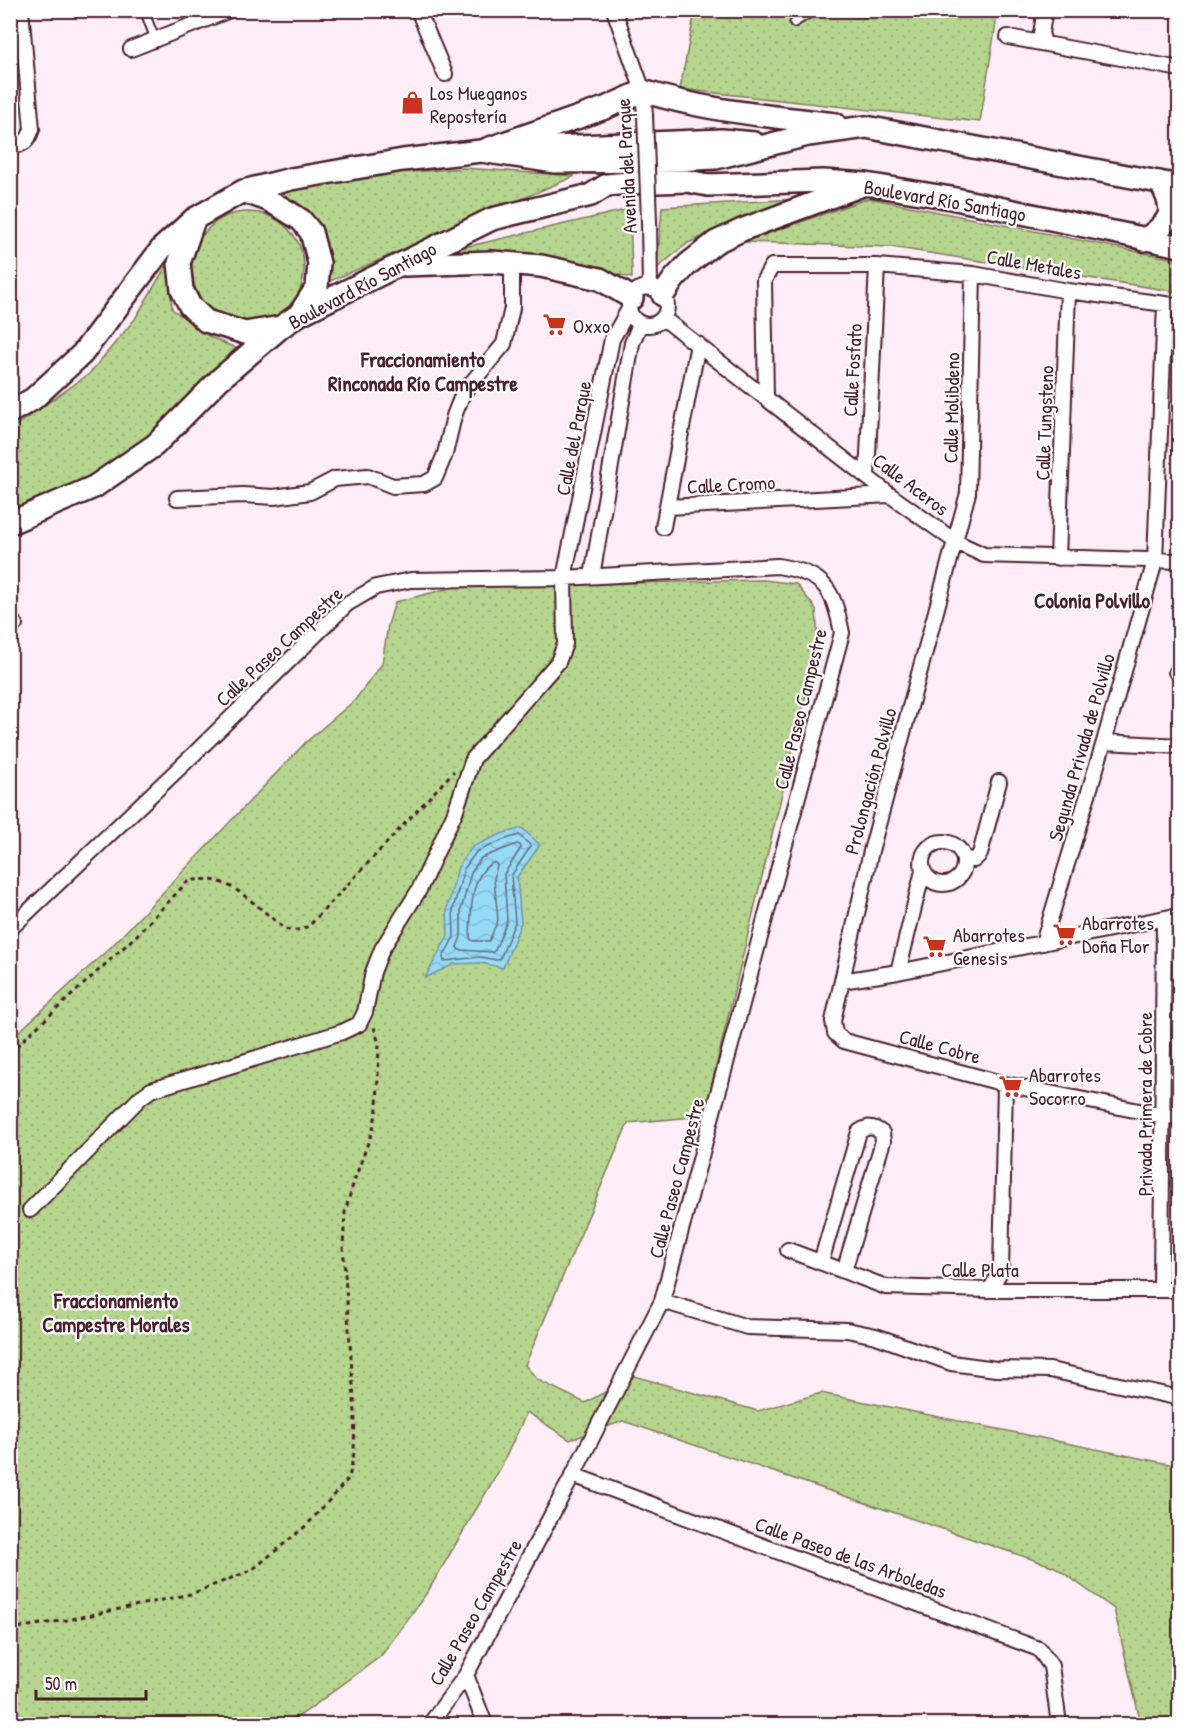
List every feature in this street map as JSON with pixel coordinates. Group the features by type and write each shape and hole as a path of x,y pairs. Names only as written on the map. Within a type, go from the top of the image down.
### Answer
{"main road":[{"path":"481,151 605,108 643,91 716,110 866,127 1170,184 1168,196 1170,213 1163,227 1144,240"},
{"path":"10,411 33,399 82,354 162,248 194,219 243,191 291,179 403,159 481,151 511,154 553,147 722,140 767,144 808,135 866,127"},
{"name":"Boulevard Río Santiago","path":"10,523 94,487 155,444 220,379 281,327 300,314 492,219 591,195 607,185 687,181 708,185 823,182 866,184 951,198 1179,246"},
{"path":"398,265 541,266 600,279 643,297 674,279 688,264 716,242 744,229 866,184"},
{"path":"243,191 268,200 301,220 311,232 319,263 317,287 300,314"},
{"path":"194,219 179,263 182,290 190,306 206,321 245,333 281,327"}],"street":[{"path":"17,146 29,137 32,129 21,10"},
{"path":"418,10 445,74"},
{"name":"Avenida del Parque","path":"614,10 643,91 649,220 643,297 667,306 663,318"},
{"path":"1044,43 1041,33 1045,10"},
{"path":"131,49 225,12"},
{"path":"1008,37 1179,69"},
{"path":"177,498 243,495 274,497 310,492 335,479 368,476 393,486 424,484 435,478 445,454 453,416 463,393 504,344 512,308 512,264"},
{"name":"Calle Metales","path":"766,397 764,280 772,266 877,267 973,274 1068,291 1179,306"},
{"name":"Calle Fosfato","path":"867,475 877,267"},
{"name":"Calle Molibdeno","path":"956,542 968,493 973,274"},
{"name":"Calle Tungsteno","path":"1058,558 1068,291"},
{"path":"643,297 635,320 640,324 653,325 663,318"},
{"name":"Calle del Parque","path":"473,759 558,662 565,644 564,578 612,339 643,297"},
{"path":"1155,561 1165,304"},
{"name":"Calle Aceros","path":"663,318 890,495 956,542 984,555 1179,561"},
{"name":"Calle del Parque","path":"592,576 632,343 640,324"},
{"name":"Calle Cromo","path":"698,344 668,507 890,495"},
{"path":"588,465 610,469"},
{"path":"663,527 668,507"},
{"name":"Prolongación Polvillo","path":"835,1033 833,1021 871,851 956,542"},
{"name":"Segunda Privada de Polvillo","path":"1043,943 1104,742 1155,561"},
{"name":"Calle Paseo Campestre","path":"10,929 347,604 376,587 411,580 564,578 778,566 804,570 826,585 837,608 842,633 662,1301 573,1475 466,1675 430,1725"},
{"path":"1104,742 1179,746"},
{"path":"30,1210 141,1097 151,1090 342,1032 359,1024 365,1012 373,972 382,949 419,890 455,812 473,759"},
{"path":"964,859 974,860 980,854 999,782"},
{"path":"897,972 923,871 922,856 931,845 938,842 952,844 958,848 964,859 962,872 953,882 947,884 933,881 923,871"},
{"path":"842,981 1179,915"},
{"name":"Privada Primera de Cobre","path":"1161,1290 1164,919"},
{"name":"Calle Cobre","path":"835,1033 844,1041 1005,1084 1164,1116 1179,1117"},
{"path":"990,1290 1001,1270 1005,1084"},
{"path":"821,1262 859,1132 874,1127 882,1132 883,1141 844,1271"},
{"name":"Calle Plata","path":"788,1250 886,1287 990,1290 1179,1290"},
{"path":"1001,1270 1010,1281 1023,1289"},
{"path":"662,1301 747,1327 847,1330 876,1336 951,1362 996,1369 1050,1370 1179,1398"},
{"name":"Calle Paseo de las Arboledas","path":"573,1475 1039,1649 1051,1666 1059,1725"},
{"path":"466,1675 486,1725"}],"lane":[{"path":"144,10 155,39"},
{"path":"794,23 815,10"},
{"path":"848,10 865,12 867,10"}],"path":[{"path":"10,1052 136,936 187,882 197,879 219,880 287,930 300,930 309,926 448,777 473,759"},
{"path":"10,1629 67,1620 191,1594 252,1570 307,1525 349,1478 354,1453 355,1413 343,1246 345,1212 373,1129 377,1109 379,1044 376,1030 365,1012"}],"green space":[{"path":"695,11 998,11 980,122 680,89"},
{"path":"464,168 575,176 328,282 327,250 315,219 275,192 367,175"},
{"path":"869,198 1179,260 1179,292 891,247 744,242"},
{"path":"795,199 688,243 657,268 662,207"},
{"path":"630,209 632,278 547,257 452,250"},
{"path":"248,212 269,216 288,228 300,247 304,268 300,289 288,308 269,320 248,324 227,320 208,308 196,289 192,268 196,247 208,228 227,216"},
{"path":"169,261 172,309 210,337 236,348 137,449 72,485 11,512 11,429 89,374 135,319"},
{"path":"764,580 796,584 816,609 818,645 704,1116 628,1123 525,1365 538,1380 585,1403 634,1376 758,1411 821,1393 1179,1466 1179,1724 1141,1724 1114,1609 1055,1567 623,1421 570,1440 527,1412 500,1469 428,1591 381,1656 301,1715 279,1724 11,1724 11,1039 112,946 306,742 355,700 382,664 388,625 395,602 454,587"}],"water":[{"path":"522,828 540,845 517,877 521,923 503,968 481,963 454,964 425,978 448,936 447,909 458,867 472,847 501,834"}],"place":[{"name":"Los Mueganos Repostería","path":"412,103"},
{"name":"Oxxo","path":"555,325"},
{"name":"Abarrotes Doña Flor","path":"1064,934"},
{"name":"Abarrotes Genesis","path":"935,946"},
{"name":"Abarrotes Socorro","path":"1011,1086"}],"district":[{"name":"Fraccionamiento Rinconada Río Campestre","path":"423,371"},
{"name":"Colonia Polvillo","path":"1092,600"},
{"name":"Fraccionamiento Campestre Morales","path":"116,1312"}]}
